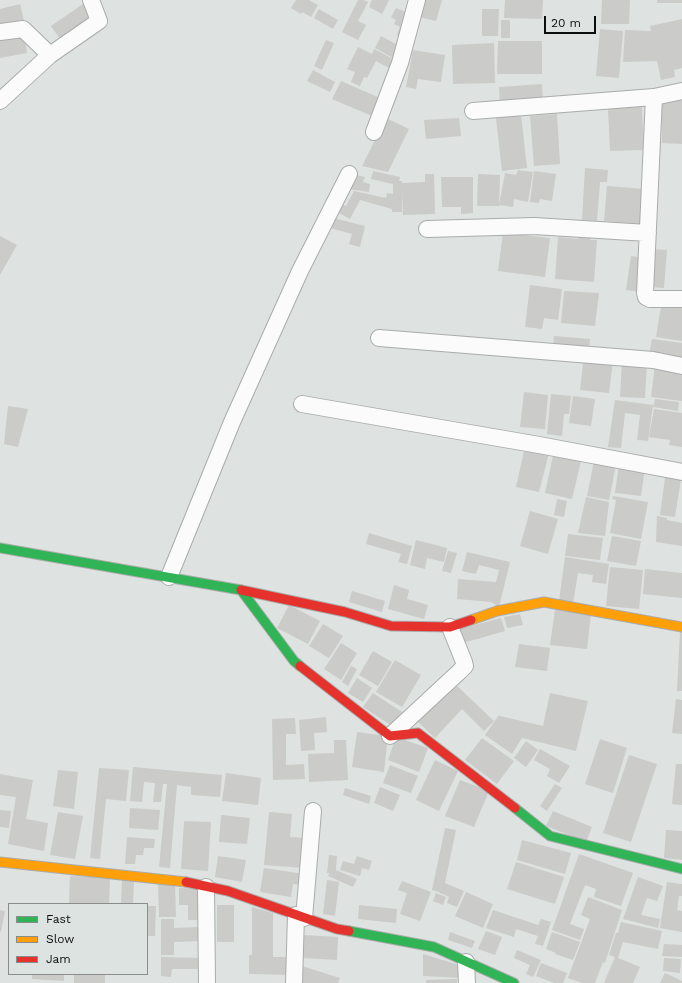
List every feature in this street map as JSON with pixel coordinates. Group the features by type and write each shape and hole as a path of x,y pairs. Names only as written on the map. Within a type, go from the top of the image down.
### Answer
{"street":[{"path":"0,101 50,55 99,21 91,0"},
{"path":"374,132 400,63 417,0"},
{"path":"0,32 23,29 50,55"},
{"path":"473,111 654,97 682,91"},
{"path":"654,97 645,293 646,297 650,299 682,299"},
{"path":"169,577 232,422 300,271 349,174"},
{"path":"427,229 534,226 648,233"},
{"path":"379,338 653,360 682,366"},
{"path":"302,404 539,445 682,472"},
{"path":"0,548 241,590 345,612 391,626 450,627 497,611 544,602 682,627"},
{"path":"241,590 294,662 390,736 418,733 550,836 682,869"},
{"path":"390,736 465,666 450,627"},
{"path":"294,983 300,917 313,811"},
{"path":"0,862 179,881 228,892 337,929 434,947 514,983"},
{"path":"206,887 206,983"},
{"path":"466,962 467,983"}],"building":[{"path":"296,0 309,0 318,5 311,17 302,12 301,14 291,8"},
{"path":"358,0 368,2 358,21 366,25 358,40 342,32"},
{"path":"372,0 389,0 382,14 369,7"},
{"path":"424,0 442,0 436,21 419,17"},
{"path":"505,0 543,0 542,19 504,18"},
{"path":"602,0 630,0 629,24 601,24"},
{"path":"657,0 682,0 682,3 657,3"},
{"path":"20,4 25,25 0,30 0,9"},
{"path":"83,4 92,17 60,39 51,26"},
{"path":"396,8 411,14 401,37 397,35 400,27 394,24 396,20 391,17"},
{"path":"319,9 338,20 333,29 314,18"},
{"path":"482,9 499,9 498,36 482,36"},
{"path":"682,19 682,68 674,70 675,77 661,80 657,61 623,62 625,30 651,31 650,26"},
{"path":"501,20 510,20 510,38 501,38"},
{"path":"600,29 623,31 619,78 596,76"},
{"path":"24,33 27,53 0,58 0,36"},
{"path":"381,36 401,47 395,59 375,48"},
{"path":"326,40 334,43 322,70 314,66"},
{"path":"498,41 542,41 542,74 497,74"},
{"path":"494,43 495,83 453,84 452,45"},
{"path":"358,47 372,54 374,49 395,60 391,69 376,61 367,78 364,77 360,86 351,82 355,72 347,69"},
{"path":"413,50 445,55 441,82 418,79 416,89 406,87"},
{"path":"313,70 335,82 330,92 307,81"},
{"path":"341,81 380,98 372,116 332,99"},
{"path":"542,84 543,105 500,108 499,87"},
{"path":"682,98 682,144 662,143 662,101"},
{"path":"642,107 644,150 610,151 608,108"},
{"path":"557,114 560,164 534,166 530,116"},
{"path":"521,115 527,168 502,171 496,118"},
{"path":"386,118 409,129 388,172 362,166"},
{"path":"459,118 461,136 426,139 424,120"},
{"path":"585,168 608,170 607,182 600,182 597,221 582,220"},
{"path":"518,170 533,172 528,202 514,199 513,207 499,205 505,173 516,175"},
{"path":"373,171 400,177 399,181 402,181 402,183 425,182 425,174 434,174 435,214 403,215 402,188 402,212 392,212 392,209 360,200 350,219 337,212 342,204 346,206 354,191 386,198 387,193 393,194 393,184 371,179"},
{"path":"534,171 556,174 552,201 540,199 539,203 530,202"},
{"path":"352,174 365,177 363,182 370,184 369,192 349,189"},
{"path":"478,174 500,175 499,206 477,206"},
{"path":"441,177 473,177 473,213 461,214 461,207 442,207"},
{"path":"607,186 645,189 642,224 604,221"},
{"path":"333,218 365,226 360,247 349,244 352,234 330,228"},
{"path":"503,233 550,238 545,277 498,271"},
{"path":"578,233 591,234 590,240 597,240 594,282 555,279 558,237 578,239"},
{"path":"0,236 17,245 0,275"},
{"path":"652,249 667,250 664,288 649,287"},
{"path":"631,256 645,258 640,292 626,290"},
{"path":"530,285 562,289 558,320 544,318 542,329 525,327"},
{"path":"564,291 599,293 595,326 561,323"},
{"path":"662,300 682,303 682,341 656,337"},
{"path":"554,336 590,339 589,350 553,347"},
{"path":"652,339 682,343 682,360 649,355"},
{"path":"584,356 613,360 609,393 580,390"},
{"path":"622,361 647,362 645,398 620,397"},
{"path":"655,365 682,368 682,401 651,397"},
{"path":"524,392 548,395 545,429 520,427"},
{"path":"551,394 571,396 569,414 564,414 562,436 547,434"},
{"path":"573,396 595,399 591,426 569,423"},
{"path":"655,399 679,402 678,411 653,407"},
{"path":"615,400 653,405 648,441 637,440 640,415 625,413 621,448 608,447"},
{"path":"8,406 28,409 18,447 4,444"},
{"path":"654,409 682,413 682,447 669,445 670,440 649,437"},
{"path":"525,447 549,453 539,492 516,487"},
{"path":"554,451 582,457 572,499 545,493"},
{"path":"594,461 616,465 609,500 587,496"},
{"path":"619,464 645,468 641,496 615,493"},
{"path":"666,471 682,473 675,517 660,515"},
{"path":"613,496 648,502 641,539 610,533 616,500 612,499"},
{"path":"586,497 609,502 605,536 578,533"},
{"path":"557,499 567,501 564,517 554,515"},
{"path":"530,511 558,519 548,554 520,546"},
{"path":"657,516 682,523 682,546 656,542"},
{"path":"369,533 412,546 407,564 398,562 401,554 366,544"},
{"path":"568,534 603,538 600,560 565,556"},
{"path":"612,536 641,541 636,566 607,561"},
{"path":"416,540 447,548 444,562 427,558 425,569 410,565"},
{"path":"448,551 457,553 451,573 442,571"},
{"path":"467,552 510,562 499,607 491,602 457,599 458,579 496,582 499,570 479,565 476,574 462,571"},
{"path":"565,557 609,564 606,584 592,582 593,575 578,573 573,603 559,601"},
{"path":"610,567 643,570 639,609 606,606"},
{"path":"645,569 682,573 682,598 643,594"},
{"path":"394,585 409,590 407,599 428,605 424,619 388,609"},
{"path":"352,591 385,601 382,612 349,602"},
{"path":"289,605 320,621 308,644 277,628"},
{"path":"555,610 591,614 587,649 550,645"},
{"path":"520,614 523,625 507,628 504,617"},
{"path":"501,618 505,631 463,643 460,629"},
{"path":"323,624 343,636 329,658 309,646"},
{"path":"680,631 682,631 682,691 677,691"},
{"path":"341,643 357,653 341,680 324,669"},
{"path":"519,644 550,648 547,671 515,667"},
{"path":"373,651 392,662 378,686 359,675"},
{"path":"395,660 421,675 402,707 376,692"},
{"path":"351,666 357,669 348,686 342,682"},
{"path":"357,678 372,688 363,702 348,693"},
{"path":"453,682 494,721 484,731 462,709 435,738 416,720"},
{"path":"373,693 402,712 392,726 363,707"},
{"path":"550,693 588,701 576,751 522,738 512,754 485,735 499,715 543,726"},
{"path":"676,699 682,700 682,734 672,733"},
{"path":"326,717 327,732 314,733 315,750 301,751 299,720"},
{"path":"295,718 296,734 286,734 286,765 304,764 305,779 273,780 272,719"},
{"path":"357,732 388,736 384,772 352,767"},
{"path":"396,737 428,748 419,772 388,760"},
{"path":"482,738 514,761 497,784 465,760"},
{"path":"600,739 627,748 613,793 585,784"},
{"path":"334,740 346,740 348,780 309,782 308,754 334,753"},
{"path":"526,741 538,750 526,767 514,758"},
{"path":"540,749 570,766 559,783 547,776 550,769 534,760"},
{"path":"629,755 657,764 631,842 603,833"},
{"path":"435,760 458,771 439,811 416,800"},
{"path":"676,764 682,764 682,805 672,804"},
{"path":"390,765 418,776 411,793 383,783"},
{"path":"133,767 222,775 220,797 191,795 191,787 177,785 170,868 159,867 167,784 163,784 161,802 153,802 155,783 144,782 142,802 130,801"},
{"path":"99,768 129,770 126,801 106,799 100,859 90,858"},
{"path":"58,770 78,772 74,809 53,806"},
{"path":"226,773 261,778 258,805 222,801"},
{"path":"0,774 33,780 26,819 48,823 44,851 8,844 16,797 0,795"},
{"path":"460,780 489,791 474,827 445,816"},
{"path":"555,784 562,788 547,811 540,806"},
{"path":"380,787 400,795 393,811 374,803"},
{"path":"345,788 371,796 369,804 343,795"},
{"path":"130,808 160,810 158,830 129,828"},
{"path":"0,810 11,811 9,828 0,827"},
{"path":"553,811 592,827 586,842 546,826"},
{"path":"58,812 83,816 75,859 50,855"},
{"path":"269,812 292,814 290,837 305,838 303,868 264,865"},
{"path":"221,815 250,818 247,844 219,842"},
{"path":"184,821 211,822 208,871 181,869"},
{"path":"445,828 456,830 445,883 464,891 457,907 447,903 449,897 432,890"},
{"path":"666,830 682,831 682,860 664,858"},
{"path":"127,837 155,839 154,848 144,848 143,855 136,855 135,864 125,864"},
{"path":"522,840 571,853 565,874 517,860"},
{"path":"579,854 633,873 621,906 594,897 596,889 585,885 570,924 584,929 580,940 552,930"},
{"path":"329,855 337,856 336,870 357,879 353,887 328,876"},
{"path":"218,856 246,860 242,882 215,877"},
{"path":"357,856 372,861 369,870 362,868 360,876 340,870 343,861 354,864"},
{"path":"516,862 564,877 555,904 507,889"},
{"path":"264,868 304,874 302,885 293,884 291,897 260,892"},
{"path":"70,876 110,878 109,903 69,903"},
{"path":"638,877 663,886 657,901 647,898 641,915 660,919 658,928 623,919"},
{"path":"122,880 134,880 133,903 121,903"},
{"path":"327,880 339,882 335,916 323,914"},
{"path":"402,881 431,892 420,921 400,914 407,893 398,890"},
{"path":"667,882 682,884 682,896 679,896 677,910 682,911 682,932 660,928"},
{"path":"175,883 176,917 159,917 158,884"},
{"path":"179,888 201,889 200,920 188,920 188,905 179,905"},
{"path":"466,892 493,904 483,928 455,916"},
{"path":"436,893 446,897 443,905 433,901"},
{"path":"588,897 622,910 605,963 603,962 595,983 582,983 568,978 590,919 581,915"},
{"path":"217,905 234,905 234,942 217,942"},
{"path":"359,905 397,909 396,923 358,919"},
{"path":"148,906 156,906 155,936 148,936"},
{"path":"252,907 273,913 273,957 291,957 291,975 249,974 249,955 252,955"},
{"path":"0,910 5,911 1,932 0,931"},
{"path":"493,910 538,925 541,919 551,922 543,946 535,944 538,936 516,929 514,937 486,928"},
{"path":"161,919 174,919 174,928 201,927 202,941 174,942 174,955 161,955"},
{"path":"621,922 662,931 658,949 623,942 618,958 640,967 633,983 604,983 615,957 609,955"},
{"path":"486,931 502,937 495,955 478,949"},
{"path":"450,932 475,941 472,948 448,940"},
{"path":"552,932 580,942 573,960 555,954 556,953 546,949"},
{"path":"304,935 338,937 337,960 303,958"},
{"path":"664,944 682,945 682,957 662,956"},
{"path":"517,950 541,960 533,977 526,974 530,965 514,958"},
{"path":"423,954 462,966 463,978 423,976"},
{"path":"161,957 201,958 201,969 172,969 171,977 161,976"},
{"path":"664,958 681,959 680,973 663,971"},
{"path":"541,963 567,973 563,983 554,983 536,976"},
{"path":"302,966 340,978 338,983 296,983"},
{"path":"665,973 682,981 682,983 660,983"},
{"path":"32,975 64,975 64,981 32,979"},
{"path":"74,975 105,975 105,983 74,983"},
{"path":"457,979 457,983 426,983 426,980"}],"traffic: fast":[{"path":"0,548 241,590 294,661 300,666"},
{"path":"515,808 550,836 682,869"},
{"path":"349,931 434,947 514,983"}],"traffic: slow":[{"path":"471,620 497,611 544,602 682,627"},
{"path":"0,862 186,882"}],"traffic: jam":[{"path":"241,590 345,612 391,626 450,627 471,620"},
{"path":"300,666 390,736 418,733 515,808"},
{"path":"186,882 228,891 337,929 349,931"}]}
